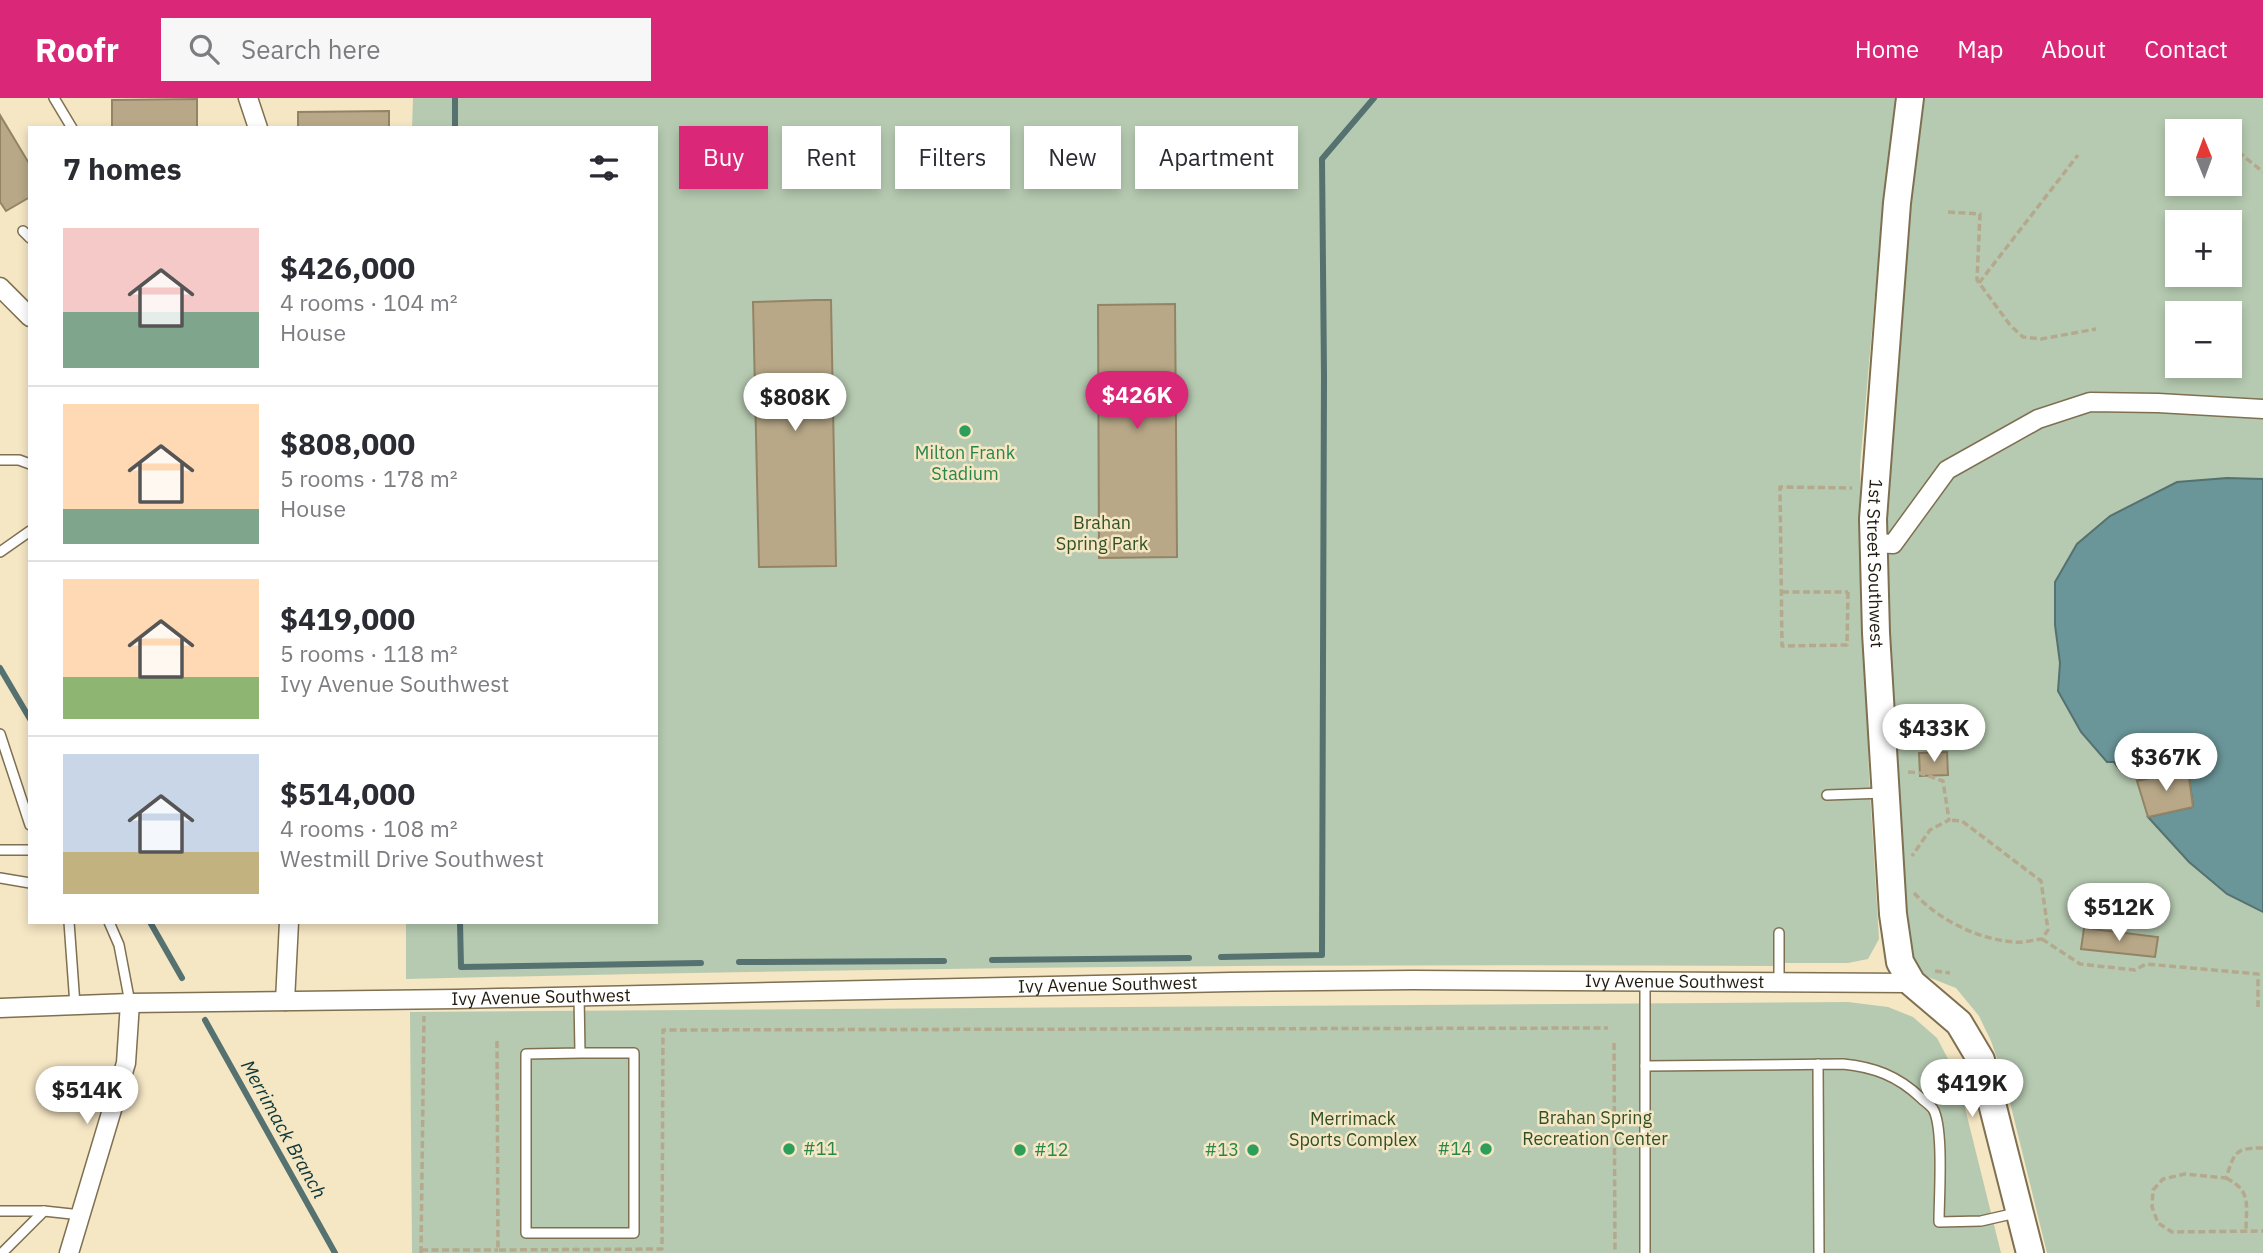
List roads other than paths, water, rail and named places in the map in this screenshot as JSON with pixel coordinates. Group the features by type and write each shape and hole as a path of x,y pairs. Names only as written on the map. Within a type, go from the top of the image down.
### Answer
{"street":[{"path":"248,98 257,126"},
{"name":"1st Street Southwest","path":"1910,98 1897,203 1875,489 1874,543 1876,633 1894,914 1900,962 1912,983"},
{"path":"0,287 28,315"},
{"path":"1874,543 1894,544 1947,470 2038,419 2090,402 2158,402 2263,409"},
{"path":"285,1001 289,924"},
{"name":"Ivy Avenue Southwest","path":"0,1008 130,1003 1309,981 1912,983"},
{"path":"1912,983 1959,1023 1981,1060 2030,1253"},
{"path":"69,1253 126,1063 130,1003"}],"lane":[{"path":"54,98 71,126"},
{"path":"0,460 19,460 28,463"},
{"path":"0,552 28,532"},
{"path":"0,734 28,819"},
{"path":"1827,795 1885,782"},
{"path":"0,850 28,850"},
{"path":"0,878 28,883"},
{"path":"69,924 75,1005"},
{"path":"110,924 119,945 130,1003"},
{"path":"1779,933 1779,982"},
{"path":"1645,982 1646,1253"},
{"path":"579,995 580,1053"},
{"path":"580,1053 634,1054 634,1233 526,1233 526,1054 580,1053"},
{"path":"1818,1064 1819,1253"},
{"path":"1645,1066 1868,1066 1892,1076 1914,1091 1933,1109 1938,1129 1938,1222 1982,1221 2021,1213"},
{"path":"0,1211 44,1211 80,1215"},
{"path":"2,1253 44,1211"}],"water":[{"path":"2227,478 2263,479 2263,912 2227,894 2189,862 2148,817 2193,807 2188,770 2157,778 2138,779 2129,776 2114,762 2107,762 2081,732 2058,691 2060,663 2055,625 2055,582 2077,544 2110,516 2177,482"}],"waterway":[{"path":"455,98 455,126"},
{"path":"1221,957 1322,955 1322,159 1374,98"},
{"name":"Merrimack Branch","path":"0,668 28,716"},
{"name":"Merrimack Branch","path":"151,924 182,978"},
{"path":"460,924 461,967 701,963"},
{"path":"992,960 1189,958"},
{"path":"739,962 944,961"},
{"name":"Merrimack Branch","path":"205,1020 335,1253"}],"place":[{"name":"Milton Frank Stadium","path":"965,431"},
{"name":"#11","path":"789,1149"},
{"name":"#14","path":"1486,1149"},
{"name":"#12","path":"1020,1150"},
{"name":"#13","path":"1253,1150"}],"park label":[{"name":"Brahan Spring Park","path":"1102,534"},
{"name":"Brahan Spring Recreation Center","path":"1595,1128"},
{"name":"Merrimack Sports Complex","path":"1353,1129"}]}
